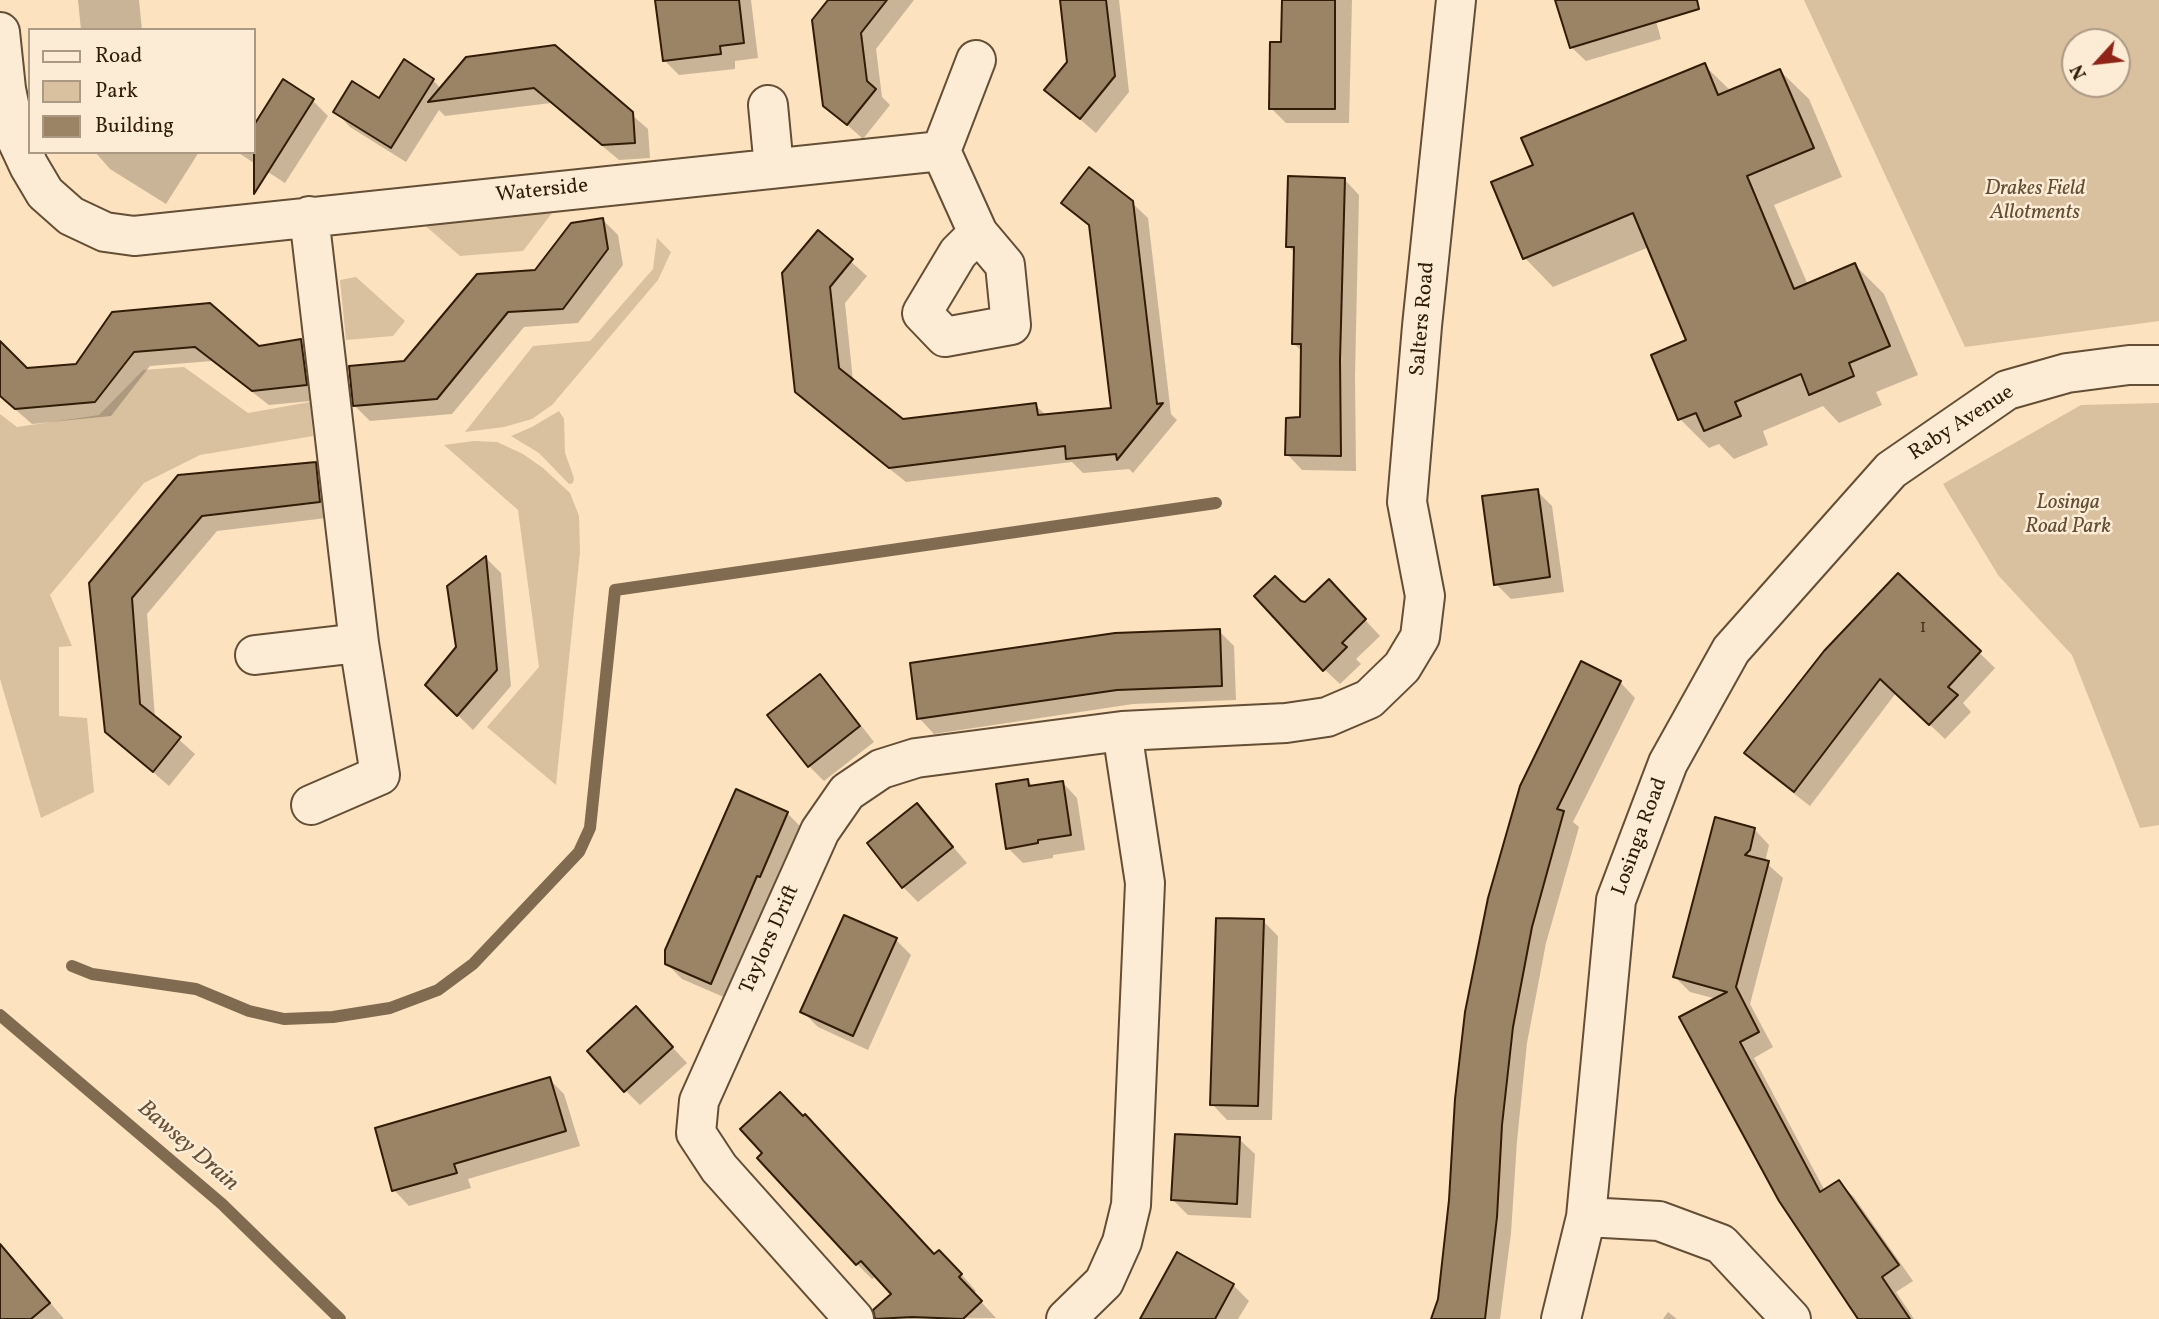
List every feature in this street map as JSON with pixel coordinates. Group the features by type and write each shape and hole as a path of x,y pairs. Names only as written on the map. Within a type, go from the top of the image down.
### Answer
{"street":[{"name":"Salters Road","path":"1420,637 1425,596 1407,502 1422,326 1456,0"},
{"name":"Waterside","path":"0,32 6,89 16,138 45,193 71,216 105,232 134,236 941,151"},
{"path":"976,60 941,151 978,233"},
{"path":"768,105 774,168"},
{"path":"309,216 359,643 380,775 311,805"},
{"name":"Raby Avenue","path":"1891,470 2007,390 2067,373 2129,365 2159,365"},
{"name":"Losinga Road","path":"1561,1319 1586,1217 1616,900 1668,763 1731,650 1891,470"},
{"name":"Taylors Drift","path":"854,1319 719,1168 696,1133 699,1101 820,831 847,792 881,769 916,758 1122,731 1286,723 1327,717 1369,699 1402,667 1420,637"},
{"path":"255,655 359,643"},
{"path":"1066,1319 1104,1282 1122,1242 1131,1205 1145,883 1122,731"},
{"path":"1586,1217 1659,1222 1721,1244 1791,1319"}],"green space":[{"name":"Drakes Field Allotments","path":"1804,0 2159,0 2159,321 1965,347"},
{"path":"555,209 523,251 460,256 421,222"},
{"path":"657,238 671,252 658,280 552,405 532,419 504,427 465,432 533,346 590,341 653,269"},
{"path":"356,277 405,321 393,336 346,340 340,280"},
{"path":"184,367 248,413 310,402 313,436 200,455 144,483 50,595 72,646 59,647 59,716 87,718 94,792 41,818 0,679 0,414 17,427 99,415 143,370"},
{"name":"Losinga Road Park","path":"2159,403 2159,825 2140,828 2072,655 1998,575 1943,484 2081,405"},
{"path":"559,411 564,419 565,453 574,478 573,483 569,484 539,453 511,436"},
{"path":"474,441 497,442 523,454 543,468 570,493 579,516 580,552 556,785 487,727 539,667 518,510 444,445"}],"building":[{"path":"655,0 739,0 744,43 720,46 721,54 663,61"},
{"path":"828,0 887,0 861,33 867,81 876,89 847,125 823,106 812,20"},
{"path":"1060,0 1106,0 1115,76 1080,119 1044,90 1067,62"},
{"path":"1282,0 1335,0 1335,109 1269,109 1270,42 1281,42"},
{"path":"1555,0 1697,0 1699,9 1570,48"},
{"path":"555,45 633,112 635,143 602,145 534,88 428,102 466,57"},
{"path":"404,59 434,79 391,148 333,112 352,81 379,98"},
{"path":"1705,63 1718,95 1780,69 1814,148 1747,176 1794,289 1855,263 1890,346 1849,363 1854,376 1809,395 1801,374 1735,402 1741,416 1704,431 1696,413 1678,420 1651,355 1686,340 1633,213 1523,259 1491,182 1533,165 1521,138"},
{"path":"283,79 314,99 254,194 254,154 256,122"},
{"path":"1089,167 1133,201 1157,404 1163,403 1117,460 1116,454 1066,459 1065,446 889,468 795,392 782,273 818,230 853,259 830,287 839,368 903,419 1036,403 1038,415 1111,408 1089,225 1061,203"},
{"path":"1288,176 1345,178 1340,360 1341,456 1285,455 1286,418 1300,417 1301,344 1292,344 1294,247 1286,247"},
{"path":"603,218 608,249 563,309 508,312 437,399 353,406 349,366 404,361 477,274 535,270 571,223"},
{"path":"210,303 259,346 301,339 307,385 252,391 195,347 134,352 95,402 15,409 0,396 0,341 27,368 76,364 112,312"},
{"path":"316,462 320,502 202,516 132,598 140,704 181,737 153,772 105,732 89,583 178,475"},
{"path":"1538,489 1550,577 1494,585 1482,496"},
{"path":"486,556 497,670 457,716 425,685 456,647 447,586"},
{"path":"1898,573 1981,651 1948,687 1958,695 1929,725 1880,679 1794,792 1744,753 1824,651"},
{"path":"1275,576 1305,602 1329,579 1366,619 1342,643 1347,647 1323,671 1254,596"},
{"path":"1220,629 1222,686 1117,690 917,719 910,663 1115,633"},
{"path":"1581,661 1621,681 1557,809 1564,811 1532,927 1513,1027 1502,1125 1497,1217 1485,1319 1431,1319 1438,1299 1449,1200 1455,1099 1465,1012 1488,898 1520,786"},
{"path":"820,674 860,726 808,767 767,715"},
{"path":"1028,779 1029,786 1063,781 1071,835 1006,849 996,784"},
{"path":"736,789 788,812 760,877 757,876 711,984 665,964 665,950"},
{"path":"917,803 953,847 902,888 867,843"},
{"path":"1715,817 1755,828 1750,850 1745,855 1769,861 1736,987 1759,1032 1740,1042 1820,1192 1839,1180 1899,1265 1882,1277 1910,1319 1858,1319 1779,1201 1679,1017 1727,992 1673,977"},
{"path":"844,915 897,938 853,1036 800,1012"},
{"path":"1216,918 1264,919 1258,1106 1210,1105"},
{"path":"636,1006 673,1047 624,1092 587,1051"},
{"path":"550,1077 566,1131 454,1164 457,1173 392,1191 375,1128"},
{"path":"780,1092 803,1116 805,1114 934,1254 939,1250 962,1274 959,1277 982,1301 963,1319 875,1319 873,1310 891,1294 861,1261 856,1265 757,1158 762,1153 740,1129"},
{"path":"1175,1134 1240,1137 1237,1204 1171,1200"},
{"path":"0,1244 50,1303 31,1319 0,1319"},
{"path":"1177,1252 1234,1284 1215,1319 1140,1319"}],"waterway":[{"path":"72,966 92,974 196,989 249,1011 284,1019 333,1017 390,1008 438,990 473,964 579,852 590,828 615,590 1216,503"},
{"name":"Bawsey Drain","path":"0,1015 222,1204 340,1319"}]}
